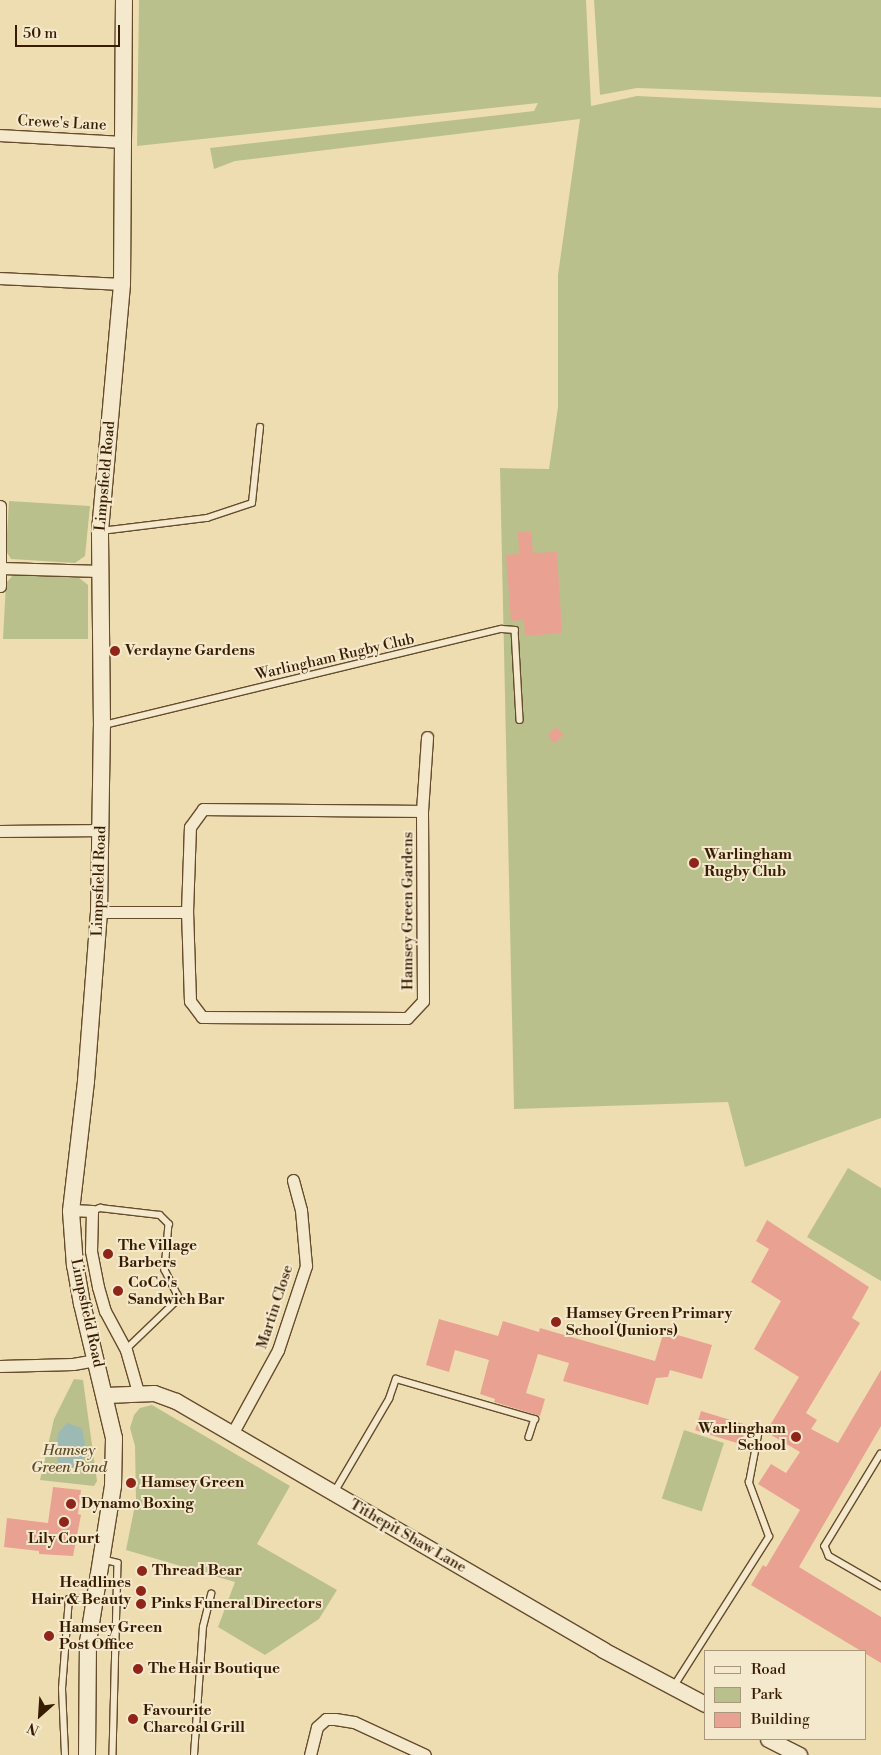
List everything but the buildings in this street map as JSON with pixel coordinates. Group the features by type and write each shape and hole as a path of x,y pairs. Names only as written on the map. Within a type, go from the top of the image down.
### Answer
{"main road":[{"name":"Limpsfield Road","path":"87,1755 88,1642 113,1486 114,1438 106,1395 96,1360 75,1266 71,1210 86,1081 99,912 102,726 100,531 122,284 124,0"}],"street":[{"name":"Crewe's Lane","path":"0,135 122,142"},
{"path":"0,278 122,284"},
{"path":"0,506 0,586"},
{"path":"1,568 100,571"},
{"path":"422,811 427,737"},
{"name":"Hamsey Green Gardens","path":"202,809 422,811 423,1001 407,1018 202,1016 190,1001 187,912 190,827 202,809"},
{"path":"0,831 101,830"},
{"path":"99,912 187,912"},
{"name":"Martin Close","path":"232,1434 278,1350 306,1266 301,1210 293,1180"},
{"path":"71,1210 92,1211 91,1247 98,1287 105,1311 126,1350 138,1392"},
{"path":"0,1366 73,1364 96,1360"},
{"name":"Tithepit Shaw Lane","path":"106,1395 154,1392 176,1400 603,1650 704,1703"},
{"path":"310,1755 317,1727 326,1719 354,1722 424,1755"},
{"path":"770,1740 795,1754"}],"lane":[{"path":"100,531 207,518 252,502 260,427"},
{"name":"Warlingham Rugby Club","path":"102,726 502,629 515,630 520,720"},
{"path":"92,1211 100,1208 160,1215 169,1224 165,1270 178,1295 177,1301 126,1350"},
{"path":"334,1493 389,1399 396,1379 535,1419 529,1436"},
{"path":"674,1686 769,1537 749,1482 759,1430"},
{"path":"881,1454 825,1546 829,1556 881,1586"},
{"path":"100,1559 118,1563 112,1755"},
{"path":"194,1755 203,1627 211,1594"},
{"path":"65,1755 62,1689 69,1599 94,1597"}],"green space":[{"path":"139,0 586,0 591,106 637,96 881,108 881,1118 745,1167 728,1102 514,1109 500,468 549,469 558,407 558,275 580,119 235,161 214,169 210,148 534,111 538,103 137,146"},
{"path":"594,0 881,0 881,97 637,88 600,95"},
{"path":"9,501 90,506 85,556 75,563 11,559 6,551"},
{"path":"14,574 78,577 88,585 88,639 3,639 6,583"},
{"path":"848,1168 881,1188 881,1281 807,1237"},
{"name":"Hamsey Green Pond","path":"74,1379 83,1380 97,1481 94,1486 40,1480 54,1419"},
{"path":"152,1405 290,1486 257,1544 337,1590 319,1619 265,1655 218,1627 235,1582 126,1550 136,1500 135,1446 130,1428 134,1415 140,1408"},
{"path":"684,1430 724,1443 702,1511 662,1498"}],"water":[{"path":"67,1423 82,1428 86,1450 82,1466 72,1473 58,1464 56,1449 58,1433"}],"place":[{"name":"Verdayne Gardens","path":"115,651"},
{"name":"Warlingham Rugby Club","path":"694,863"},
{"name":"The Village Barbers","path":"108,1254"},
{"name":"CoCo's Sandwich Bar","path":"118,1291"},
{"name":"Hamsey Green Primary School (Juniors)","path":"556,1322"},
{"name":"Warlingham School","path":"796,1437"},
{"name":"Hamsey Green","path":"131,1483"},
{"name":"Dynamo Boxing","path":"71,1504"},
{"name":"Lily Court","path":"64,1522"},
{"name":"Thread Bear","path":"142,1571"},
{"name":"Headlines Hair & Beauty","path":"141,1591"},
{"name":"Pinks Funeral Directors","path":"141,1604"},
{"name":"Hamsey Green Post Office","path":"49,1636"},
{"name":"The Hair Boutique","path":"138,1669"},
{"name":"Favourite Charcoal Grill","path":"133,1719"}]}
